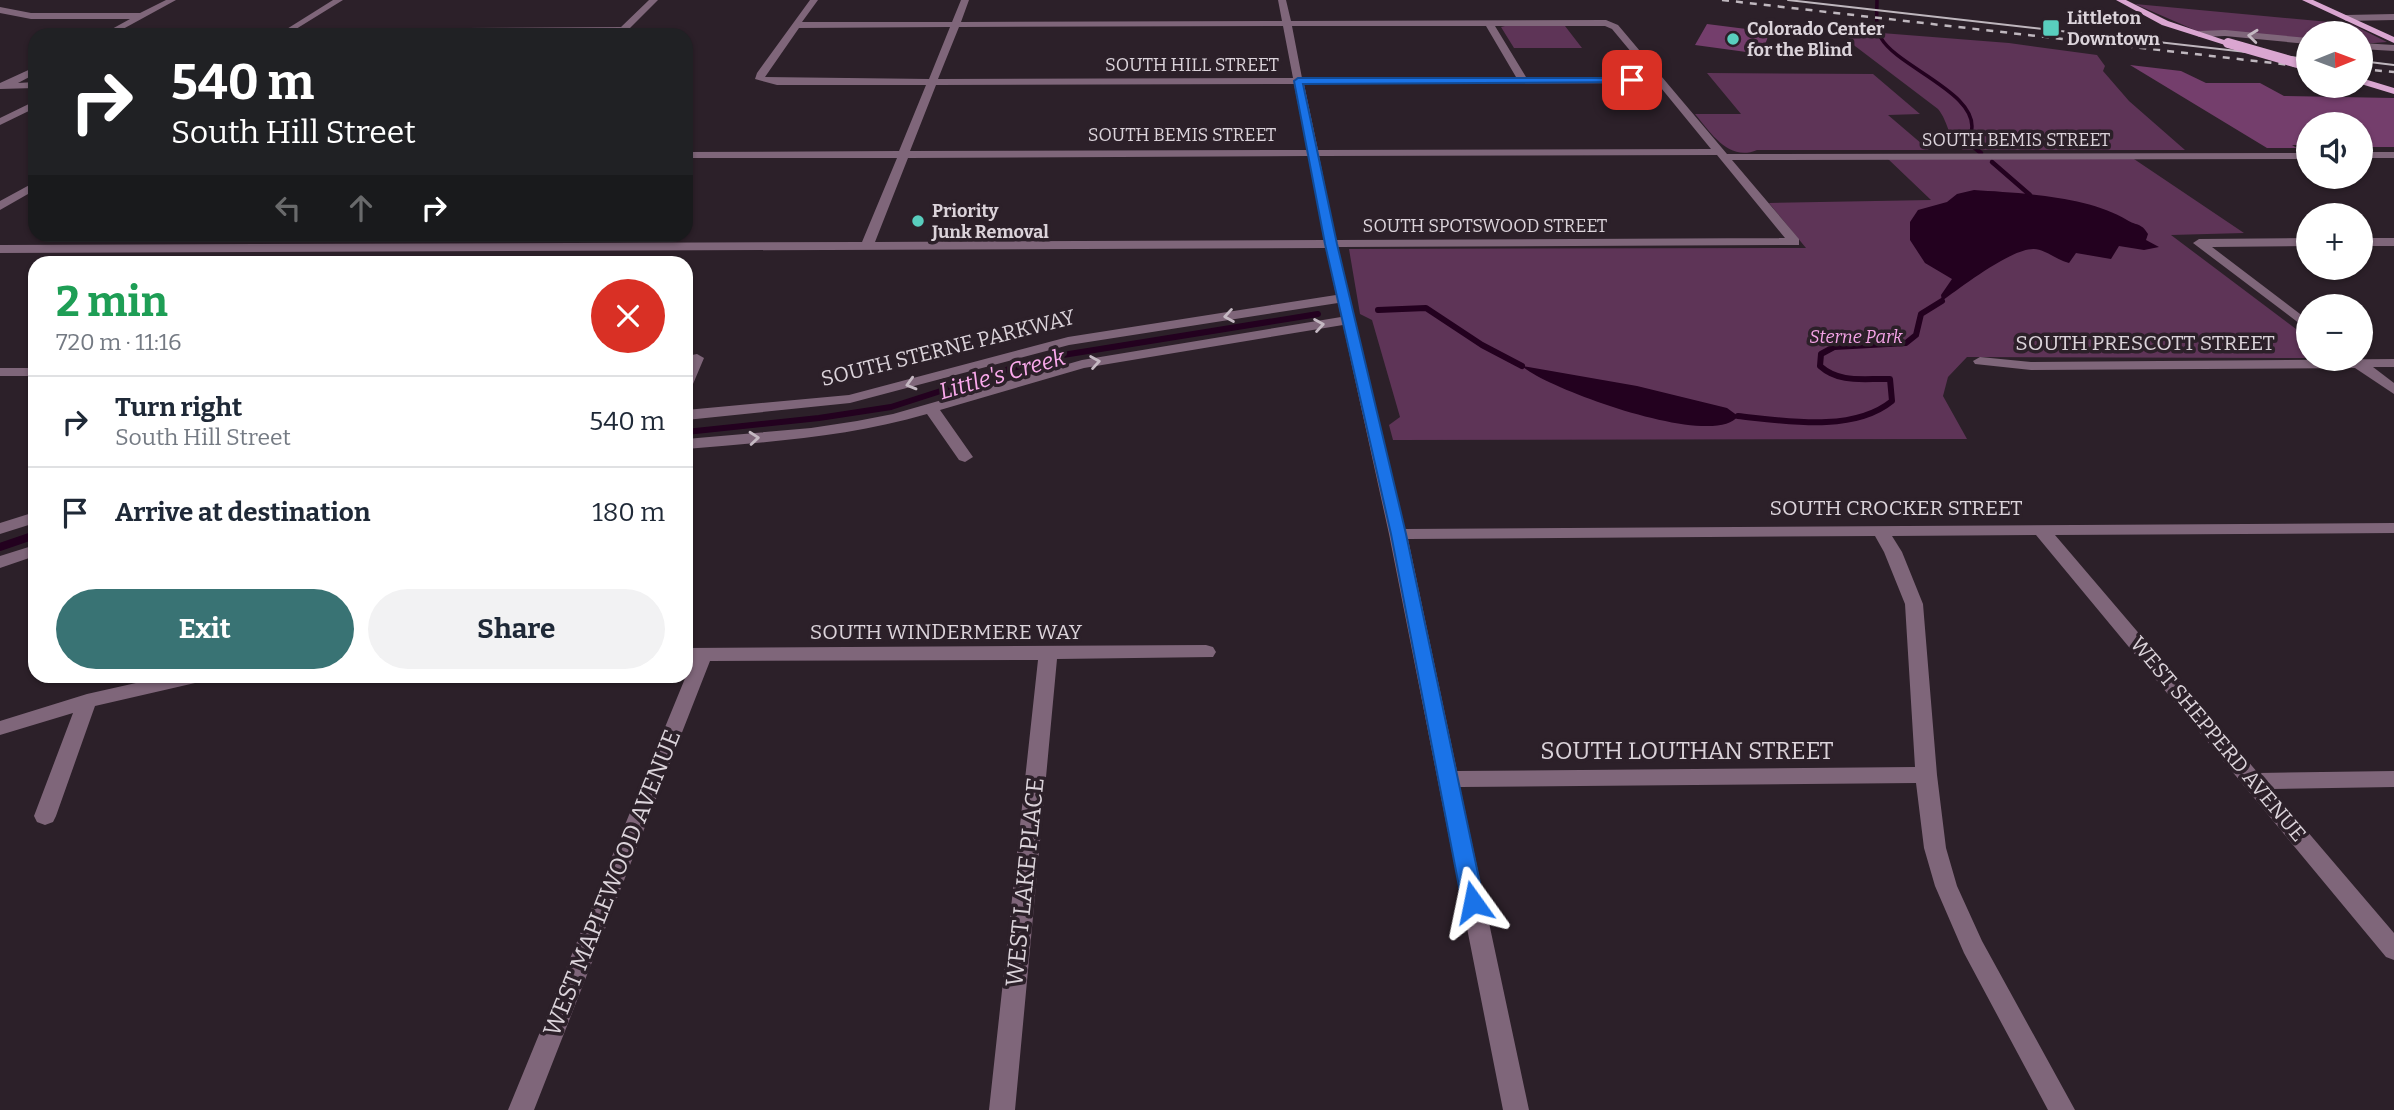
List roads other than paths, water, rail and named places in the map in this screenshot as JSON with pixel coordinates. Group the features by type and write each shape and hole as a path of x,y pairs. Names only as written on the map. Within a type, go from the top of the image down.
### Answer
{"main road":[{"path":"2120,0 2157,20 2296,63"},
{"path":"2306,0 2394,40"},
{"path":"2373,85 2394,89"}],"street":[{"path":"118,28 172,0"},
{"path":"292,28 339,0"},
{"path":"625,28 654,0"},
{"path":"796,25 814,0"},
{"path":"867,246 965,0"},
{"path":"1282,0 1315,153 1331,244 1398,534 1516,1110"},
{"path":"0,10 31,16 141,16"},
{"path":"2346,18 2394,17"},
{"path":"1488,22 1523,81"},
{"path":"796,25 1606,23 1615,27 1722,154"},
{"name":"SOUTH HILL STREET","path":"796,25 760,75 760,79 932,82 1659,80"},
{"path":"2199,34 2225,33 2296,40"},
{"path":"2373,47 2394,48"},
{"path":"3,86 28,74"},
{"path":"3,86 28,85"},
{"path":"0,122 28,108"},
{"name":"SOUTH BEMIS STREET","path":"693,155 1315,153 2296,156"},
{"name":"SOUTH SPOTSWOOD STREET","path":"0,249 1795,242 1722,154"},
{"path":"2373,155 2394,155"},
{"path":"0,206 28,189"},
{"path":"89,249 99,242"},
{"path":"242,248 249,242"},
{"path":"401,247 406,242"},
{"path":"2296,242 2199,243 2296,317"},
{"path":"2373,242 2394,242"},
{"path":"622,256 629,247"},
{"name":"SOUTH STERNE PARKWAY","path":"693,414 850,399 1068,341 1344,298"},
{"path":"693,443 810,433 896,418 1082,364 1349,320"},
{"path":"693,367 697,358"},
{"name":"SOUTH PRESCOTT STREET","path":"1980,362 2031,366 2296,362"},
{"name":"SOUTH PRESCOTT STREET","path":"2373,362 2394,363"},
{"path":"2368,371 2394,390"},
{"path":"0,372 28,372"},
{"path":"931,408 965,457"},
{"path":"0,529 28,519"},
{"name":"SOUTH CROCKER STREET","path":"1398,534 2394,528"},
{"name":"WEST SHEPPERD AVENUE","path":"2041,530 2394,950"},
{"path":"1880,531 1893,552 1914,604 1926,775 1935,848 1946,886 1972,946 2062,1110"},
{"path":"0,562 28,552"},
{"name":"SOUTH WINDERMERE WAY","path":"694,655 1206,652"},
{"name":"WEST LAKE PLACE","path":"1002,1110 1048,654"},
{"path":"0,728 87,701 165,683"},
{"name":"WEST MAPLEWOOD AVENUE","path":"521,1110 683,683"},
{"path":"45,816 87,701"},
{"name":"SOUTH LOUTHAN STREET","path":"1448,779 1926,775"},
{"path":"2254,781 2394,779"}],"waterway":[{"name":"Little's Creek","path":"1877,0 1877,24 1881,38 1890,49 1937,82 1964,106 1971,119 1971,133"},
{"name":"Little's Creek","path":"1972,132 1969,143 1981,153"},
{"name":"Little's Creek","path":"1992,162 2030,195"},
{"name":"Little's Creek","path":"1738,416 1818,422 1858,418 1876,411 1892,401 1890,379 1844,378 1820,366 1821,354 1834,347 1906,343 1916,335 1921,314 1942,301"},
{"name":"Little's Creek","path":"1378,310 1426,308 1482,345 1522,366"},
{"name":"Little's Creek","path":"693,431 819,418 891,407 1009,369 1063,355 1318,314"},
{"name":"Little's Creek","path":"0,547 28,537"}],"tram line":[{"path":"1788,0 2296,58"},
{"path":"2373,62 2394,65"}],"railway":[{"path":"1722,0 2296,66"},
{"path":"2373,70 2394,72"}],"place":[{"name":"Littleton Downtown","path":"2051,28"},
{"name":"Colorado Center for the Blind","path":"1733,39"},
{"name":"Priority Junk Removal","path":"918,221"}],"park label":[{"name":"Sterne Park","path":"1856,337"}]}
